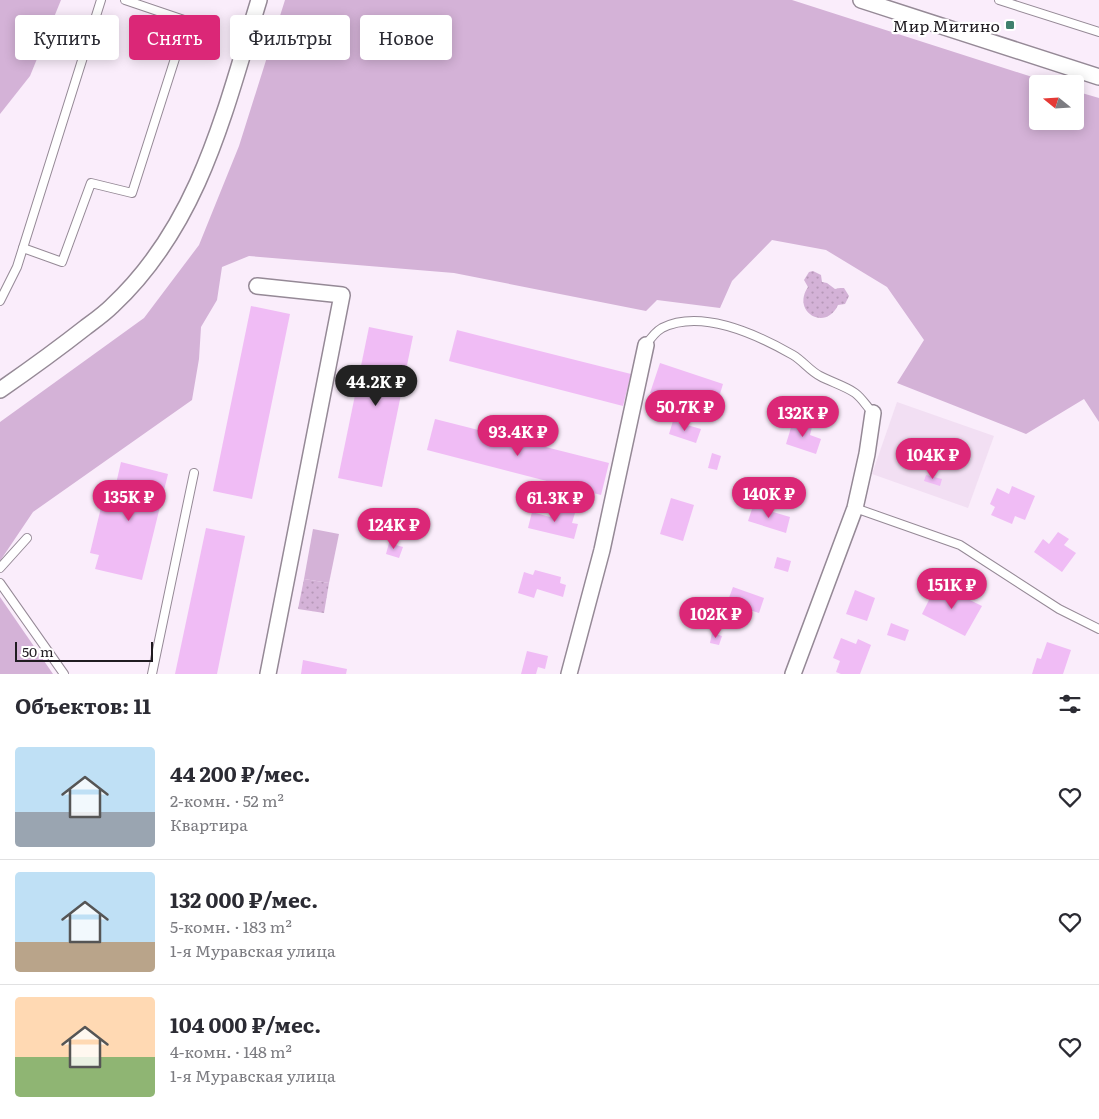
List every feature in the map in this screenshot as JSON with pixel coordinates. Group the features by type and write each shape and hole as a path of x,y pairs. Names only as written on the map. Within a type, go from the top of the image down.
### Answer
{"street":[{"path":"0,390 53,353 112,306 154,260 186,209 212,151 259,0"},
{"path":"861,0 1099,77"},
{"path":"257,286 342,295 268,674"},
{"path":"569,674 602,550 646,345"},
{"path":"793,674 855,508 867,454 873,413"}],"lane":[{"path":"0,301 18,267 101,0"},
{"path":"23,248 62,262 91,184 132,193 187,21 125,0"},
{"path":"999,0 1099,32"},
{"path":"646,345 652,336 661,329 680,322 704,322 730,326 794,356 819,376 856,394 873,413"},
{"path":"152,674 194,473"},
{"path":"855,508 960,545 1059,609 1099,629"},
{"path":"0,568 27,538"},
{"path":"0,583 64,674"}],"shaded area":[{"path":"0,0 61,0 55,15 15,15 15,60 37,60 30,76 0,114"},
{"path":"285,0 792,0 1029,76 1029,130 1084,130 1084,94 1099,98 1099,422 1084,399 1026,434 897,383 924,340 887,287 826,250 772,240 732,281 720,308 657,300 646,311 454,273 249,256 222,267 217,300 201,327 199,359 192,400 33,512 0,561 0,422 144,318 199,245 239,146 266,60 350,60 350,15 280,15"},
{"path":"813,271 821,275 822,282 835,289 844,288 849,296 845,304 838,305 833,313 826,317 812,316 804,304 804,296 808,287 804,280 809,272"},
{"path":"897,402 994,436 968,508 872,474"},
{"path":"313,529 339,534 329,583 304,579"},
{"path":"304,579 329,583 324,613 298,609"},
{"path":"0,597 53,674 0,674"}],"building":[{"path":"251,306 290,314 252,499 213,491"},
{"path":"369,327 413,336 382,487 338,478"},
{"path":"457,330 631,374 623,406 449,361"},
{"path":"660,363 723,384 712,420 664,404 666,398 650,393"},
{"path":"435,419 609,463 601,495 427,450"},
{"path":"673,421 701,429 696,443 669,434"},
{"path":"793,421 812,427 810,435 821,439 816,454 786,444"},
{"path":"712,453 721,456 717,470 708,468"},
{"path":"121,462 168,474 142,580 95,569 99,555 90,553 104,495 113,497"},
{"path":"926,475 942,479 940,486 924,481"},
{"path":"1012,486 1035,496 1025,520 1015,516 1012,524 991,515 995,507 990,504 997,488 1009,494"},
{"path":"671,498 694,505 683,541 660,534"},
{"path":"753,506 790,517 786,533 748,521"},
{"path":"553,508 575,513 572,523 578,524 574,539 528,528 532,512 550,517"},
{"path":"206,528 245,536 217,674 175,674"},
{"path":"1058,532 1069,539 1064,545 1076,553 1062,572 1034,552 1043,539 1049,544"},
{"path":"389,543 403,547 399,558 386,554"},
{"path":"777,557 791,561 788,572 774,568"},
{"path":"535,570 561,577 560,583 566,585 563,597 537,589 534,598 518,593 524,572 533,575"},
{"path":"937,584 982,606 965,636 922,614"},
{"path":"733,587 764,598 759,613 727,603"},
{"path":"855,590 875,598 867,621 846,614"},
{"path":"891,623 909,630 905,641 887,635"},
{"path":"712,633 722,636 719,645 710,643"},
{"path":"841,638 856,644 858,639 871,645 860,674 841,674 836,672 840,661 833,658"},
{"path":"1047,642 1071,650 1063,674 1032,674 1037,658 1041,659"},
{"path":"527,651 548,656 545,669 538,667 536,674 521,674"},
{"path":"303,660 347,669 346,674 301,674"}],"place":[{"name":"Мир Митино","path":"1010,25"}]}
